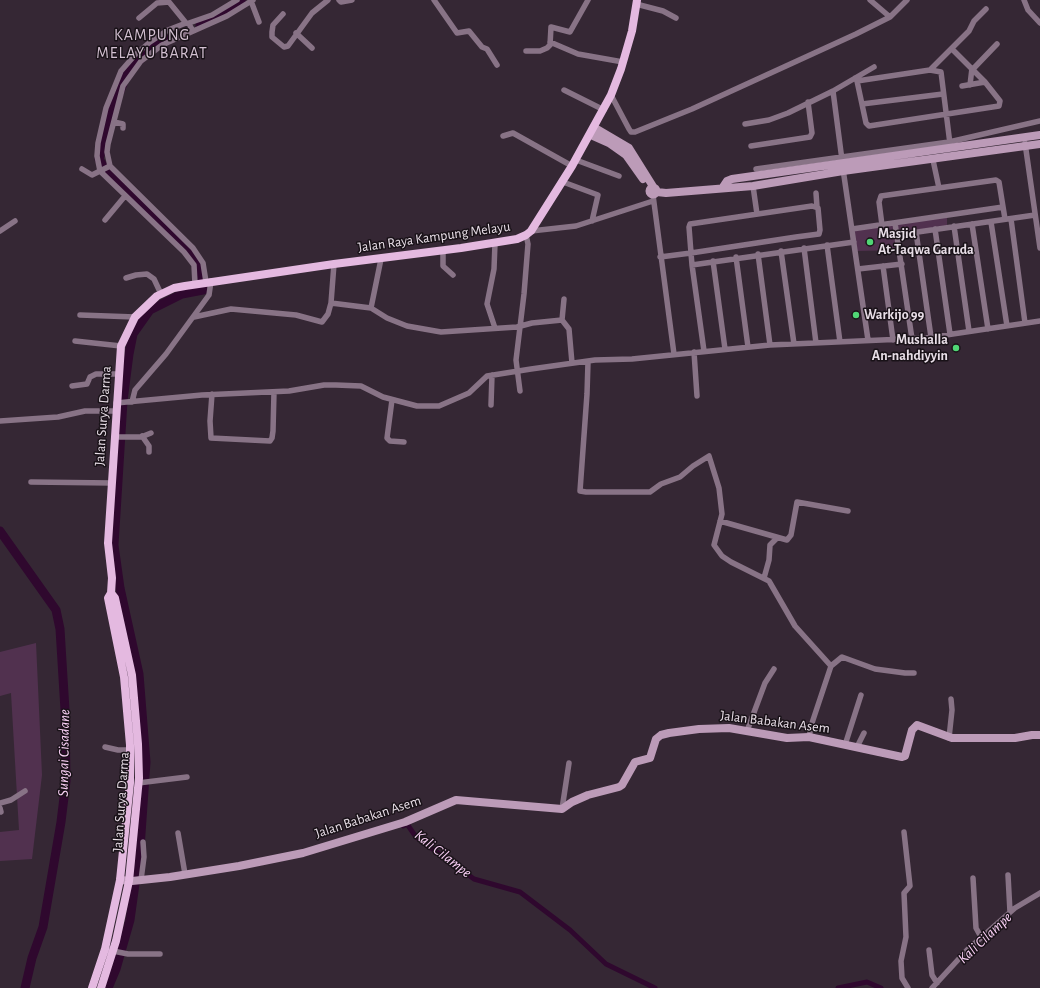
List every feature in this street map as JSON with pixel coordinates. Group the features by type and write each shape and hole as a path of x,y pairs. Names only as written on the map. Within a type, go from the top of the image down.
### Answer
{"main road":[{"name":"Jalan Raya Kampung Melayu","path":"203,282 381,259 518,239 529,233 563,182 604,110 623,62 632,31 637,2"},
{"name":"Jalan Surya Darma","path":"92,988 132,880 130,750 124,676 108,598 111,593 112,578 108,543 112,483 118,437 117,405 121,346 135,318 145,306 161,294 174,288 203,282"},
{"name":"Jalan Surya Darma","path":"101,988 114,951 139,847 138,744 132,675 115,598 111,593"}],"street":[{"path":"106,169 108,144 123,86 133,70 150,53 190,26 237,0"},
{"path":"283,14 273,24 272,37 284,47 288,46 312,13 328,0"},
{"path":"339,0 341,2 352,0"},
{"path":"434,0 457,33 469,31 482,47 487,49 497,65"},
{"path":"526,51 544,50 550,45 550,28 570,32 588,0"},
{"path":"870,0 890,17"},
{"path":"611,95 629,129 631,132 635,132 724,94 890,17 907,0"},
{"path":"1024,0 1028,10 1040,23"},
{"path":"129,402 135,390 153,370 209,295 191,261 125,196 97,156 99,138 106,108 121,71 135,55 150,42 168,30 227,16 252,1 259,22"},
{"path":"139,18 157,3 169,2 190,26"},
{"path":"637,2 663,11 676,18"},
{"path":"930,70 952,49 986,9"},
{"path":"296,33 312,48"},
{"path":"550,42 578,54 623,62"},
{"path":"970,85 972,69 998,44"},
{"path":"856,80 866,123 869,126 999,106 1000,100 985,82 952,49"},
{"path":"941,59 940,72 947,115 950,157"},
{"path":"745,124 777,118 856,80 874,67"},
{"path":"856,80 930,70 940,72"},
{"path":"962,86 985,82"},
{"path":"564,90 604,110"},
{"path":"833,91 843,171 868,340"},
{"path":"862,104 943,94"},
{"path":"751,146 810,137 812,133 808,102"},
{"path":"950,145 1040,121"},
{"path":"114,122 123,124 123,128"},
{"path":"593,131 626,155 653,193 660,257 674,354"},
{"path":"503,136 513,133 574,163 619,176"},
{"path":"723,187 727,181 732,179 842,160 1040,134"},
{"path":"1024,137 1037,218 1040,248"},
{"path":"520,391 516,360 529,233 576,226 592,221 653,193 666,194 723,187 752,186 843,171 933,160 1040,144"},
{"path":"756,169 842,160"},
{"path":"933,160 939,188"},
{"path":"82,169 92,174 106,169"},
{"path":"106,169 193,248 203,263 203,282"},
{"path":"882,225 878,202 880,197 998,180 1003,207 1008,219 1025,323"},
{"path":"563,182 598,195 592,221"},
{"path":"752,186 757,214"},
{"path":"660,257 820,233 816,207 816,193"},
{"path":"105,220 125,196"},
{"path":"704,351 692,265 689,228 691,223 812,206 816,207"},
{"path":"852,229 1003,207"},
{"path":"897,235 1008,219 1037,218"},
{"path":"0,231 15,221"},
{"path":"991,222 1007,326"},
{"path":"895,223 912,339"},
{"path":"972,224 988,329"},
{"path":"954,226 969,332"},
{"path":"935,229 950,334"},
{"path":"916,232 931,337"},
{"path":"796,237 797,249"},
{"path":"494,242 494,269 488,304 495,328"},
{"path":"692,265 736,257 854,242"},
{"path":"828,245 840,342"},
{"path":"804,248 816,343"},
{"path":"443,250 442,266 453,275"},
{"path":"781,251 794,344"},
{"path":"758,254 770,345"},
{"path":"736,257 748,347"},
{"path":"371,308 381,259"},
{"path":"713,261 725,349"},
{"path":"194,317 231,309 296,315 322,322 328,314 331,303 334,264"},
{"path":"858,269 902,264"},
{"path":"883,266 893,340"},
{"path":"126,278 148,274 154,279 161,294"},
{"path":"564,299 562,320 569,329 572,363"},
{"path":"331,303 371,308 387,318 414,328 441,332 520,326 562,320"},
{"path":"80,315 135,318"},
{"path":"0,421 58,417 129,402 212,394 274,392 324,385 362,386 374,393 392,400 417,406 439,406 469,393 485,377 572,363 770,345 912,339 969,332 1040,320"},
{"path":"75,341 121,346"},
{"path":"694,352 697,396"},
{"path":"588,362 580,490 586,492 650,492 660,484 680,477 693,466 709,456 719,488 722,514 714,542 718,551 731,562 769,581 795,626 831,666"},
{"path":"72,386 87,384 90,377 96,374 119,374"},
{"path":"491,405 492,375"},
{"path":"212,394 210,421 211,438 270,440 272,436 274,392"},
{"path":"392,400 387,438 390,441 404,442"},
{"path":"118,437 142,436 151,433"},
{"path":"142,436 149,446 149,452"},
{"path":"31,482 112,483"},
{"path":"720,522 787,540 790,538 798,502 848,511"},
{"path":"764,578 769,560 770,545 777,538"},
{"path":"809,737 812,723 831,666 842,657 875,669 905,674 914,673"},
{"path":"747,731 765,683 774,669"},
{"path":"846,745 861,695"},
{"path":"949,738 952,710 951,699"},
{"name":"Jalan Babakan Asem","path":"132,880 239,866 303,853 405,822 456,800 562,809 582,798 622,785 635,762 650,758 655,742 661,735 714,728 747,731 787,738 809,737 904,757 912,730 916,725 949,738 1015,738 1040,735"},
{"path":"857,747 864,733"},
{"path":"105,747 118,750 130,750"},
{"path":"562,809 569,763"},
{"path":"139,783 150,783 187,777"},
{"path":"0,803 11,800 25,791"},
{"path":"904,832 910,883 909,887 904,893 906,937 901,961 902,978 908,988"},
{"path":"178,833 185,874"},
{"path":"132,880 139,847"},
{"path":"1008,875 1010,912"},
{"path":"974,878 976,928 981,937"},
{"path":"932,988 958,959 981,937 1010,912 1040,893"},
{"path":"929,950 932,975 937,983"},
{"path":"114,951 122,954 160,954"}],"shaded area":[{"path":"947,216 947,227 897,234 896,223"},
{"path":"895,224 898,250 856,251 854,231"},
{"path":"36,643 42,775 32,859 0,861 0,832 19,830 11,693 0,696 0,652"}],"waterway":[{"path":"200,25 243,4"},
{"path":"108,988 116,969 130,920 140,848 146,762 139,674 120,588 114,545 123,401 129,354 133,334 150,310 182,294 203,290 201,269 190,249 107,173 99,159 113,108 129,69 157,45 170,39"},
{"name":"Sungai Cisadane","path":"0,531 56,610 60,629 65,710 66,781 61,822 43,927 32,958 25,988"},
{"name":"Kali Cilampe","path":"403,826 407,824 416,837 474,879 520,892 570,930 606,964 655,988"},
{"name":"Kali Cilampe","path":"838,988 867,982 881,988"}],"place":[{"name":"Masjid At-Taqwa Garuda","path":"870,242"},
{"name":"Warkijo 99","path":"856,315"},
{"name":"Mushalla An-nahdiyyin","path":"956,348"}],"district":[{"name":"KAMPUNG MELAYU BARAT","path":"152,44"}]}
